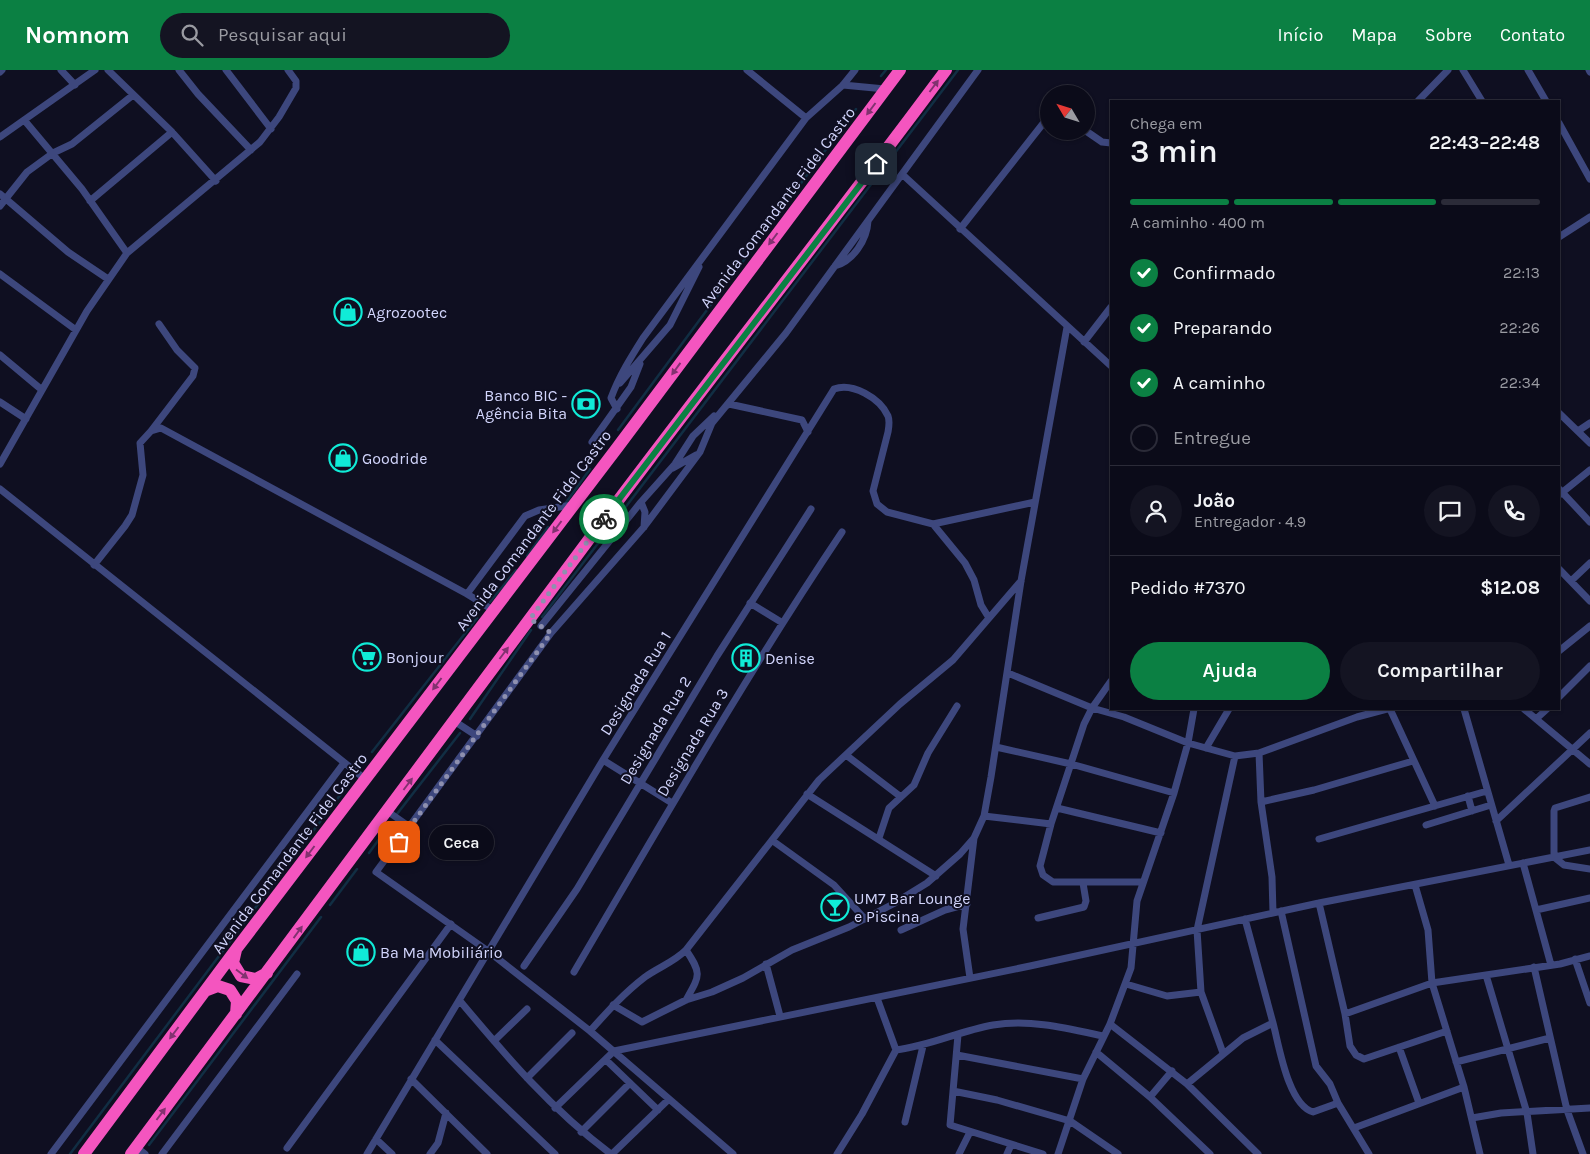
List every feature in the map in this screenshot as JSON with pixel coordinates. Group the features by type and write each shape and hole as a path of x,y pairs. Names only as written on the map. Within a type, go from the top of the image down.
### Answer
{"highway":[{"name":"Avenida Comandante Fidel Castro","path":"84,1154 203,993 574,505 900,70"},
{"path":"137,1152 234,1016 269,972 530,619 818,242 946,70"},
{"path":"237,948 234,963 241,976 256,979 269,972"},
{"path":"203,993 211,987 218,986 230,990 238,1004 234,1016"}],"street":[{"path":"61,70 75,85"},
{"path":"0,137 95,70"},
{"path":"108,70 172,132 216,181"},
{"path":"179,70 198,94 251,150"},
{"path":"226,70 271,129"},
{"path":"0,464 76,330 127,253 216,181 251,150 271,129 296,88 296,81 288,70"},
{"path":"747,70 806,118"},
{"path":"617,409 611,398 643,338 806,118 843,85 855,70"},
{"path":"733,1154 590,1031 452,924 376,872 551,633 644,527 700,452 712,423 786,333 978,70"},
{"path":"1419,100 1448,70"},
{"path":"1463,70 1481,100"},
{"path":"1528,70 1545,100"},
{"path":"843,85 885,89"},
{"path":"3,203 28,172 53,153 72,144 133,96"},
{"path":"25,121 53,153 127,253"},
{"path":"1560,125 1590,178"},
{"path":"960,229 1040,127"},
{"path":"90,201 172,132"},
{"path":"1095,137 1102,142 1110,143"},
{"path":"903,175 1110,365"},
{"path":"0,194 3,203 68,252 108,279"},
{"path":"1560,236 1590,217"},
{"path":"615,388 641,361 670,325 703,257"},
{"path":"0,274 76,330"},
{"path":"1084,342 1110,308"},
{"path":"94,564 132,515 143,475 140,443 193,376 195,368 177,350 160,324"},
{"path":"970,978 963,929 974,838 984,816 1021,581 1067,327"},
{"path":"0,355 42,390"},
{"path":"592,442 631,387 641,361"},
{"name":"Designada Rua 1","path":"367,1154 603,760 834,389 848,386 876,401 884,408 889,422 874,491 874,500 887,512 933,524"},
{"path":"0,402 26,419"},
{"path":"541,626 668,471 703,424 729,404 802,420 808,432"},
{"path":"1560,414 1590,443"},
{"path":"1578,431 1590,423"},
{"path":"151,431 156,428 164,428 468,594 493,610"},
{"path":"668,471 700,452"},
{"path":"1590,470 1560,492 1590,522"},
{"path":"0,490 365,779"},
{"path":"641,502 646,512 644,527"},
{"path":"989,618 981,604 974,580 965,563 933,524 1035,502"},
{"path":"468,594 525,516 546,509 574,505"},
{"name":"Designada Rua 2","path":"524,966 577,889 639,782 750,603 811,509"},
{"name":"Designada Rua 3","path":"574,972 654,838 672,803 782,622 842,532"},
{"path":"1571,581 1590,563"},
{"path":"1560,572 1590,601"},
{"path":"590,1031 613,1006 646,976 676,960 686,950 808,794 846,755 906,699 948,666 1021,581"},
{"path":"750,603 782,622"},
{"path":"530,619 551,633"},
{"path":"1560,650 1590,626"},
{"path":"1560,696 1590,666"},
{"path":"1008,673 1092,708 1124,717 1188,743 1236,756 1260,753 1357,717 1385,710"},
{"path":"1110,682 1092,708 1081,733 1051,824 1040,866 1043,875 1053,882 1143,882"},
{"path":"879,838 886,814 919,778 928,753 957,706"},
{"path":"1058,1154 1083,1079 1110,1024 1126,984 1132,960 1134,916 1143,882 1174,792 1188,743 1194,710"},
{"path":"1206,748 1228,710"},
{"path":"1357,717 1360,710"},
{"path":"1389,710 1435,806"},
{"path":"1464,710 1509,865"},
{"path":"1525,710 1590,764"},
{"path":"1536,719 1546,710"},
{"path":"454,721 476,736"},
{"path":"1496,821 1590,733"},
{"path":"996,747 1071,764 1174,792"},
{"path":"1260,753 1261,802 1277,912 1316,1066 1330,1084 1338,1102 1369,1154"},
{"path":"846,755 901,797"},
{"path":"1223,1052 1200,992 1197,930 1236,756"},
{"path":"603,760 672,803"},
{"path":"1261,802 1314,790 1413,761"},
{"path":"51,1154 194,966 344,763"},
{"path":"1319,839 1487,791"},
{"path":"808,794 936,876"},
{"path":"1468,796 1472,811"},
{"path":"1554,857 1555,808 1590,797"},
{"path":"1426,825 1491,805"},
{"path":"1057,808 1161,833"},
{"path":"387,811 410,827"},
{"path":"984,816 1051,824"},
{"path":"613,1006 642,1022 686,1000 735,982 799,946 865,919 927,883 974,838"},
{"path":"773,841 824,877 852,903 865,919"},
{"path":"555,1108 614,1051 780,1016 877,998 1319,903 1590,850"},
{"path":"1554,857 1564,865 1590,869"},
{"path":"1522,863 1551,965"},
{"path":"1038,918 1084,907 1086,901 1083,883"},
{"path":"1415,885 1428,930 1432,983 1464,1086 1480,1154"},
{"path":"1536,910 1590,898"},
{"path":"1319,903 1345,1014 1350,1046 1358,1058 1364,1059 1447,1031"},
{"path":"901,930 945,910 966,904"},
{"path":"1245,919 1289,1083 1305,1108 1316,1112 1338,1102"},
{"path":"287,1148 452,924"},
{"path":"686,950 698,968 699,975 686,1000"},
{"path":"1345,1014 1432,983 1551,965 1590,956"},
{"path":"1575,960 1590,1003"},
{"path":"766,964 780,1016"},
{"path":"1534,967 1567,1110 1583,1154"},
{"path":"162,1154 297,974"},
{"path":"1486,975 1527,1113 1534,1154"},
{"path":"1126,984 1167,996 1200,992"},
{"path":"837,1154 862,1114 896,1050 877,998"},
{"path":"460,1001 494,1042 555,1108 581,1132 612,1154 669,1099"},
{"path":"494,1042 527,1009"},
{"path":"896,1050 923,1046 991,1026 1019,1022 1046,1024 1103,1036"},
{"path":"1187,1084 1223,1052 1243,1038 1273,1023"},
{"path":"1110,1024 1187,1084 1258,1154"},
{"path":"527,1078 572,1033"},
{"path":"958,1035 950,1125 1043,1154"},
{"path":"1456,1062 1550,1038"},
{"path":"435,1040 554,1154"},
{"path":"905,1122 923,1046"},
{"path":"1398,1047 1418,1103"},
{"path":"1096,1052 1150,1097 1208,1153"},
{"path":"957,1055 1083,1079"},
{"path":"606,1060 658,1110"},
{"path":"1150,1097 1172,1071"},
{"path":"411,1079 487,1154"},
{"path":"581,1132 630,1083"},
{"path":"1354,1128 1464,1086"},
{"path":"953,1091 997,1100 1070,1121 1118,1154"},
{"path":"1472,1118 1490,1114 1589,1108"},
{"path":"430,1154 438,1143 446,1114"},
{"path":"959,1154 970,1132"},
{"path":"376,1139 392,1154"},
{"path":"1007,1154 1012,1145"}],"waterway":[{"path":"881,76 886,70"},
{"path":"542,617 958,70"},
{"path":"618,430 856,109"},
{"path":"565,504 590,469"},
{"path":"527,556 548,527"},
{"path":"490,602 516,570"},
{"path":"372,752 477,618"},
{"path":"470,719 531,630"},
{"path":"397,814 460,733"},
{"path":"70,1154 347,786"},
{"path":"369,853 385,831"},
{"path":"330,905 357,869"},
{"path":"149,1145 321,917"}],"way so far":[{"path":"399,842 551,633 530,619 604,519"}],"place":[{"name":"Agrozootec","path":"348,312"},
{"name":"Banco BIC - Agência Bita","path":"586,404"},
{"name":"Goodride","path":"343,458"},
{"name":"Bonjour","path":"367,657"},
{"name":"Denise","path":"746,658"},
{"name":"Ceca","path":"399,842"},
{"name":"UM7 Bar Lounge e Piscina","path":"835,907"},
{"name":"Ba Ma Mobiliário","path":"361,952"}],"route":[{"path":"604,519 876,164"}]}
